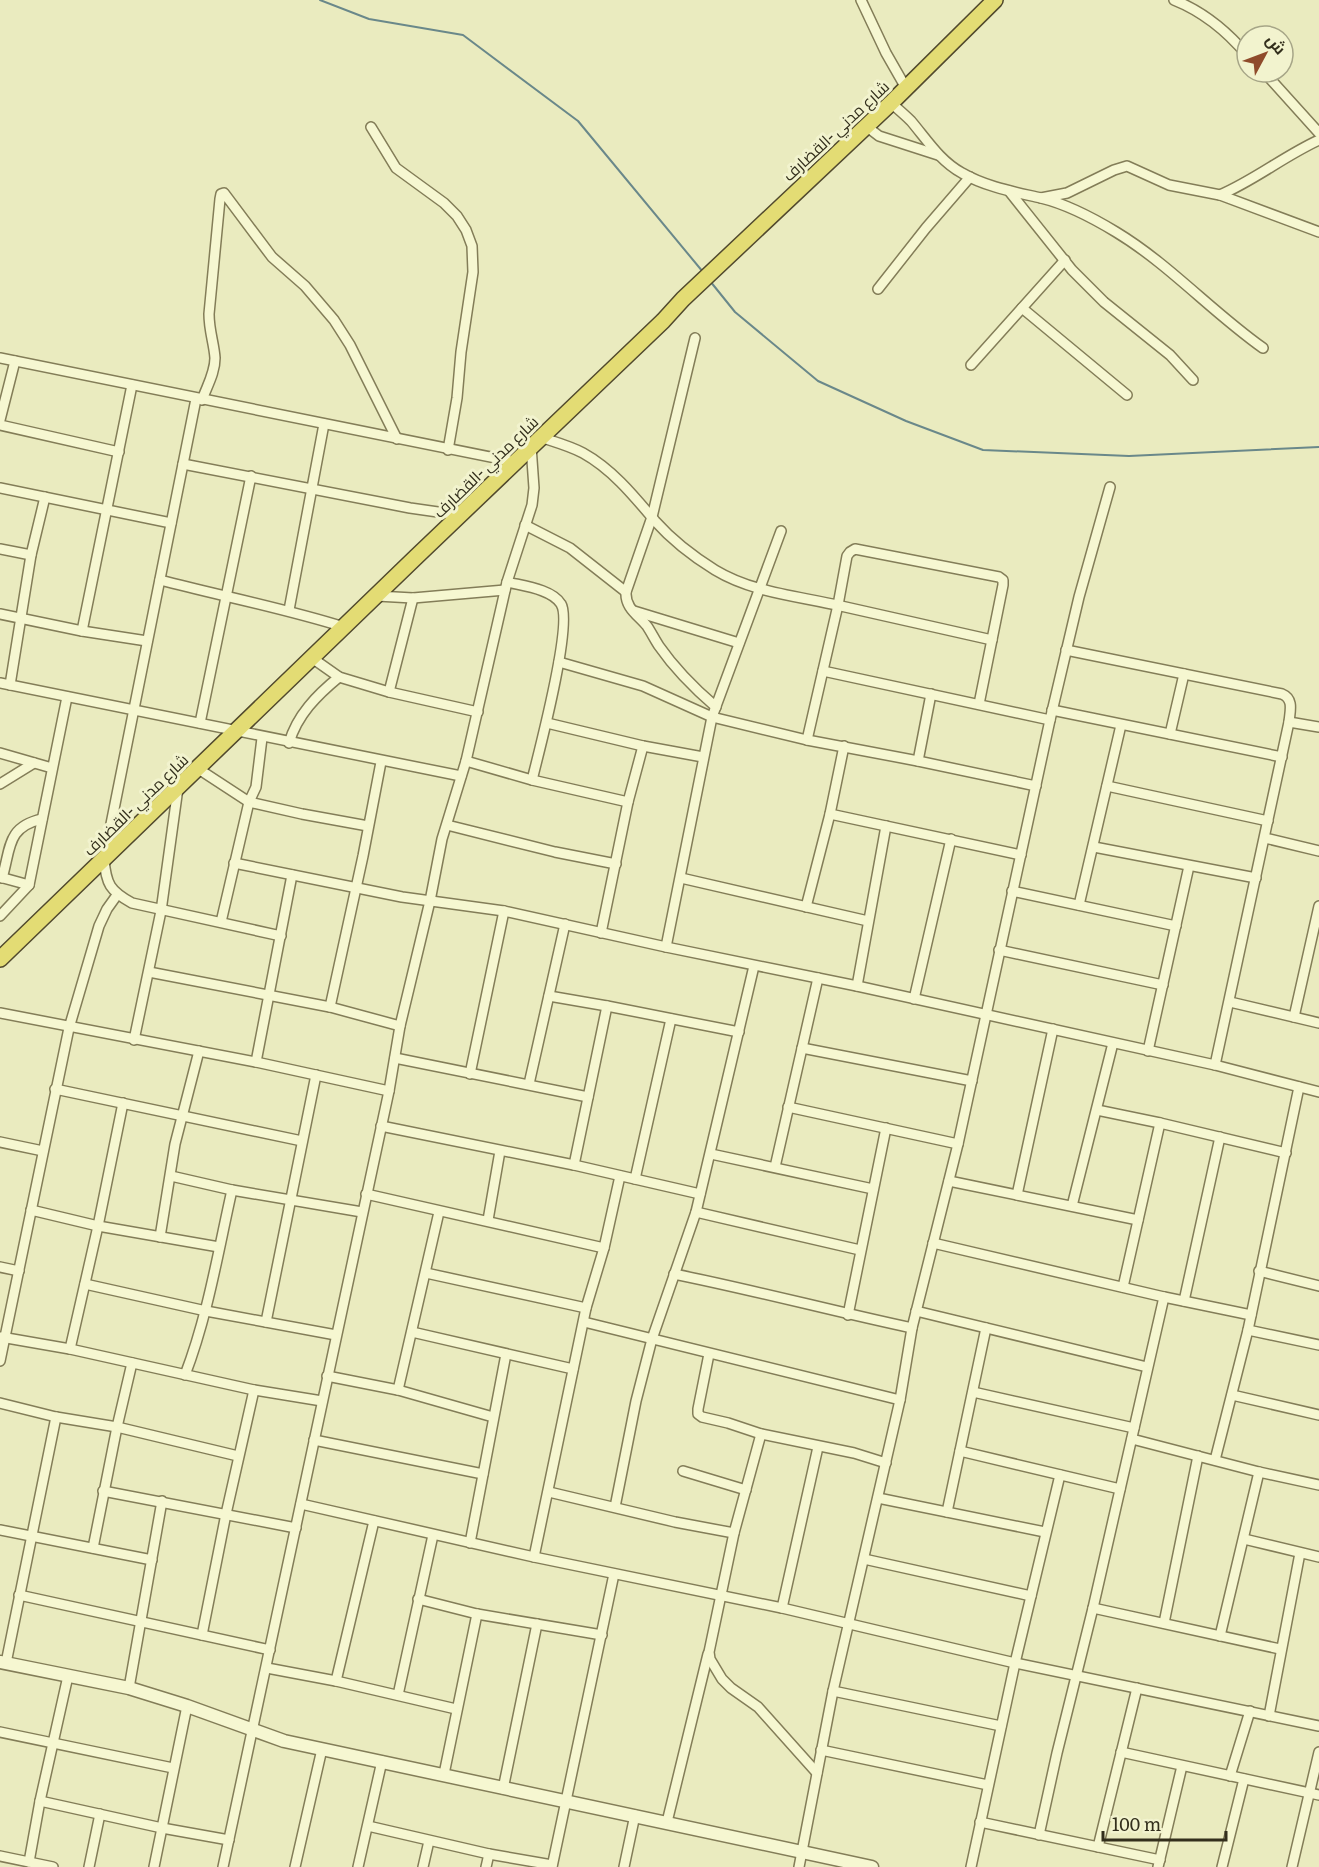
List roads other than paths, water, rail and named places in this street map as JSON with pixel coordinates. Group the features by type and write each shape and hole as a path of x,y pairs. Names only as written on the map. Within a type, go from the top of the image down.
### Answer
{"highway":[{"name":"شارع مدني -القضارف","path":"0,959 663,321 683,299 891,103 995,0"}],"street":[{"path":"861,0 886,53 906,88"},
{"path":"1174,0 1210,19 1235,40"},
{"path":"1275,84 1319,133"},
{"path":"891,103 911,121 940,156 960,172 1009,191 1041,198 1086,216 1116,232 1162,266 1235,328 1263,348"},
{"path":"371,126 396,168 444,203 457,216 472,246 473,272 448,450"},
{"path":"866,126 879,136 940,156"},
{"path":"1220,195 1243,186 1292,153 1319,140"},
{"path":"1041,198 1067,192 1127,166 1169,185 1220,195 1319,232"},
{"path":"878,289 970,177"},
{"path":"1009,191 1065,260 1104,303 1170,355 1193,380"},
{"path":"281,936 132,903 117,895 105,877 104,859 183,464 199,399 214,370 215,356 209,329 209,314 221,194 224,193 272,257 305,286 334,320 350,345 397,439"},
{"path":"971,366 1065,260"},
{"path":"1023,308 1126,395"},
{"path":"695,338 652,517 626,592 627,603 660,647 695,689 716,707"},
{"path":"0,358 515,462"},
{"path":"15,361 0,423 119,452"},
{"path":"82,631 132,385"},
{"path":"289,610 324,424"},
{"path":"223,1867 267,1668 400,1026 430,901 442,839 478,711 506,586 532,505 536,442 585,454 637,497 669,536 716,571 758,588 992,640"},
{"path":"183,464 410,508 459,515"},
{"path":"200,723 251,476"},
{"path":"799,1867 847,1623 900,1400 912,1328 958,1144 1066,650 1110,487"},
{"path":"0,488 171,523"},
{"path":"45,497 31,555 21,618 5,684 238,730 262,738 461,776"},
{"path":"525,525 570,548 626,592"},
{"path":"666,947 712,717 781,531"},
{"path":"0,549 31,555"},
{"path":"807,740 847,556 855,549 999,577 1003,580 979,704"},
{"path":"160,580 225,597 289,610 344,627"},
{"path":"377,596 413,598 506,586 547,593 557,598 563,606 564,616 559,662 547,723 532,780"},
{"path":"388,692 413,598"},
{"path":"632,610 739,643"},
{"path":"0,614 82,631 147,641"},
{"path":"1066,650 1286,696 1291,705 1265,838 1215,1065"},
{"path":"312,658 339,677 388,692 478,711"},
{"path":"559,662 644,686 712,717 807,740 918,760 1036,786"},
{"path":"823,671 979,704 1121,725 1282,757"},
{"path":"1170,734 1184,674"},
{"path":"289,743 297,721 339,677"},
{"path":"918,760 931,693"},
{"path":"0,916 29,885 67,697"},
{"path":"1289,722 1319,727"},
{"path":"547,723 643,746 703,757"},
{"path":"1079,906 1121,725"},
{"path":"221,922 249,802 256,787 262,738"},
{"path":"602,933 628,802 643,746"},
{"path":"806,907 830,814 844,746"},
{"path":"0,753 52,768"},
{"path":"465,761 532,780 628,802"},
{"path":"330,1007 381,762"},
{"path":"0,784 34,763"},
{"path":"197,768 249,802 368,826"},
{"path":"1107,786 1268,821"},
{"path":"134,1040 161,911 178,788"},
{"path":"830,814 1021,855"},
{"path":"29,885 1,878 10,842 15,833 32,821 42,819"},
{"path":"447,825 616,864"},
{"path":"857,986 886,826"},
{"path":"1265,838 1319,851"},
{"path":"914,999 951,839"},
{"path":"1094,847 1256,878"},
{"path":"234,863 430,901 504,911 1053,1029 1215,1065 1319,1092"},
{"path":"1148,1051 1189,866"},
{"path":"256,1062 292,875"},
{"path":"681,878 868,921"},
{"path":"1012,891 1176,926"},
{"path":"0,1361 2,1337 19,1271 69,1028 99,926 117,895"},
{"path":"1294,1017 1319,906"},
{"path":"470,1074 504,911"},
{"path":"529,1084 565,924"},
{"path":"999,950 1163,985"},
{"path":"615,1507 636,1401 652,1339 696,1212 754,966"},
{"path":"149,972 330,1007 400,1026"},
{"path":"775,1167 818,978"},
{"path":"549,996 739,1032"},
{"path":"1230,1002 1319,1023"},
{"path":"574,1165 607,1006"},
{"path":"1,1016 256,1062 388,1091"},
{"path":"634,1179 671,1019"},
{"path":"1017,1196 1053,1029"},
{"path":"1072,1206 1113,1043"},
{"path":"802,1048 972,1081"},
{"path":"160,1237 175,1144 199,1051"},
{"path":"395,1058 588,1097"},
{"path":"266,1322 316,1075"},
{"path":"1215,1460 1248,1330 1299,1087"},
{"path":"55,1089 302,1141"},
{"path":"70,1349 123,1103"},
{"path":"788,1107 958,1144"},
{"path":"1097,1110 1286,1153"},
{"path":"1123,1287 1160,1123"},
{"path":"381,1126 574,1165 700,1194"},
{"path":"848,1315 886,1128"},
{"path":"1184,1301 1220,1137"},
{"path":"0,1142 43,1151"},
{"path":"488,1220 500,1151"},
{"path":"711,1154 873,1189"},
{"path":"171,1176 232,1190 362,1212"},
{"path":"534,1557 586,1308 604,1248 620,1176"},
{"path":"949,1181 1138,1220"},
{"path":"185,1375 206,1311 232,1190"},
{"path":"366,1194 604,1248"},
{"path":"31,1210 98,1226 219,1247"},
{"path":"398,1390 439,1212"},
{"path":"696,1212 860,1250"},
{"path":"933,1243 1251,1315"},
{"path":"0,1267 19,1271"},
{"path":"1259,1271 1319,1286"},
{"path":"426,1273 586,1308"},
{"path":"674,1274 912,1328"},
{"path":"85,1284 206,1311 336,1335"},
{"path":"1039,1834 1094,1608 1164,1297"},
{"path":"916,1311 1147,1366"},
{"path":"584,1322 900,1400"},
{"path":"947,1512 986,1328"},
{"path":"1248,1330 1319,1345"},
{"path":"412,1332 573,1369"},
{"path":"2,1337 70,1349 254,1390 322,1401"},
{"path":"470,1543 506,1354"},
{"path":"709,1354 698,1414 702,1417 761,1434 854,1453 886,1463"},
{"path":"93,1548 132,1363"},
{"path":"327,1376 398,1390 493,1417"},
{"path":"202,1635 238,1456 254,1390"},
{"path":"973,1392 1134,1428"},
{"path":"1232,1395 1319,1415"},
{"path":"0,1403 56,1417 117,1427 238,1456"},
{"path":"56,1417 32,1537 3,1662 129,1688 284,1741 872,1867"},
{"path":"667,1822 709,1652 734,1533 761,1434"},
{"path":"1132,1438 1259,1472 1319,1485"},
{"path":"314,1440 483,1474"},
{"path":"782,1608 818,1447"},
{"path":"960,1451 1120,1489"},
{"path":"1164,1623 1198,1456"},
{"path":"683,1471 746,1490"},
{"path":"1220,1636 1259,1472"},
{"path":"971,1867 1015,1663 1060,1475"},
{"path":"104,1491 296,1528"},
{"path":"549,1492 675,1522 734,1533"},
{"path":"878,1498 1045,1532"},
{"path":"129,1688 162,1501"},
{"path":"301,1504 534,1557 782,1608 1015,1663 1319,1726"},
{"path":"336,1681 374,1521"},
{"path":"0,1530 152,1560"},
{"path":"398,1695 433,1535"},
{"path":"1244,1539 1319,1557"},
{"path":"1269,1716 1300,1553"},
{"path":"864,1559 1031,1596"},
{"path":"368,1826 552,1866 614,1574"},
{"path":"19,1595 270,1650"},
{"path":"418,1599 477,1614 602,1635"},
{"path":"1094,1608 1280,1649"},
{"path":"444,1774 477,1614"},
{"path":"503,1789 537,1624"},
{"path":"709,1652 710,1659 722,1679 731,1689 758,1707 817,1773"},
{"path":"267,1668 336,1681 456,1709"},
{"path":"29,1862 52,1742 68,1676"},
{"path":"1098,1847 1137,1688"},
{"path":"833,1691 1001,1726"},
{"path":"154,1867 187,1706"},
{"path":"1230,1776 1250,1712"},
{"path":"0,1732 173,1768"},
{"path":"295,1867 322,1749"},
{"path":"821,1750 988,1785"},
{"path":"1121,1752 1319,1795"},
{"path":"1292,1867 1319,1752"},
{"path":"358,1867 382,1761"},
{"path":"980,1822 1098,1847 1159,1864 1182,1766"},
{"path":"1222,1867 1244,1779"},
{"path":"40,1801 229,1840"},
{"path":"90,1867 100,1814"},
{"path":"624,1867 635,1815"},
{"path":"423,1867 429,1841"},
{"path":"486,1867 489,1854"},
{"path":"0,1856 53,1867"}],"waterway":[{"path":"320,0 369,19 463,35 578,121 703,272"},
{"path":"710,281 735,312 818,381 906,421 983,450 1129,456 1319,447"}]}
